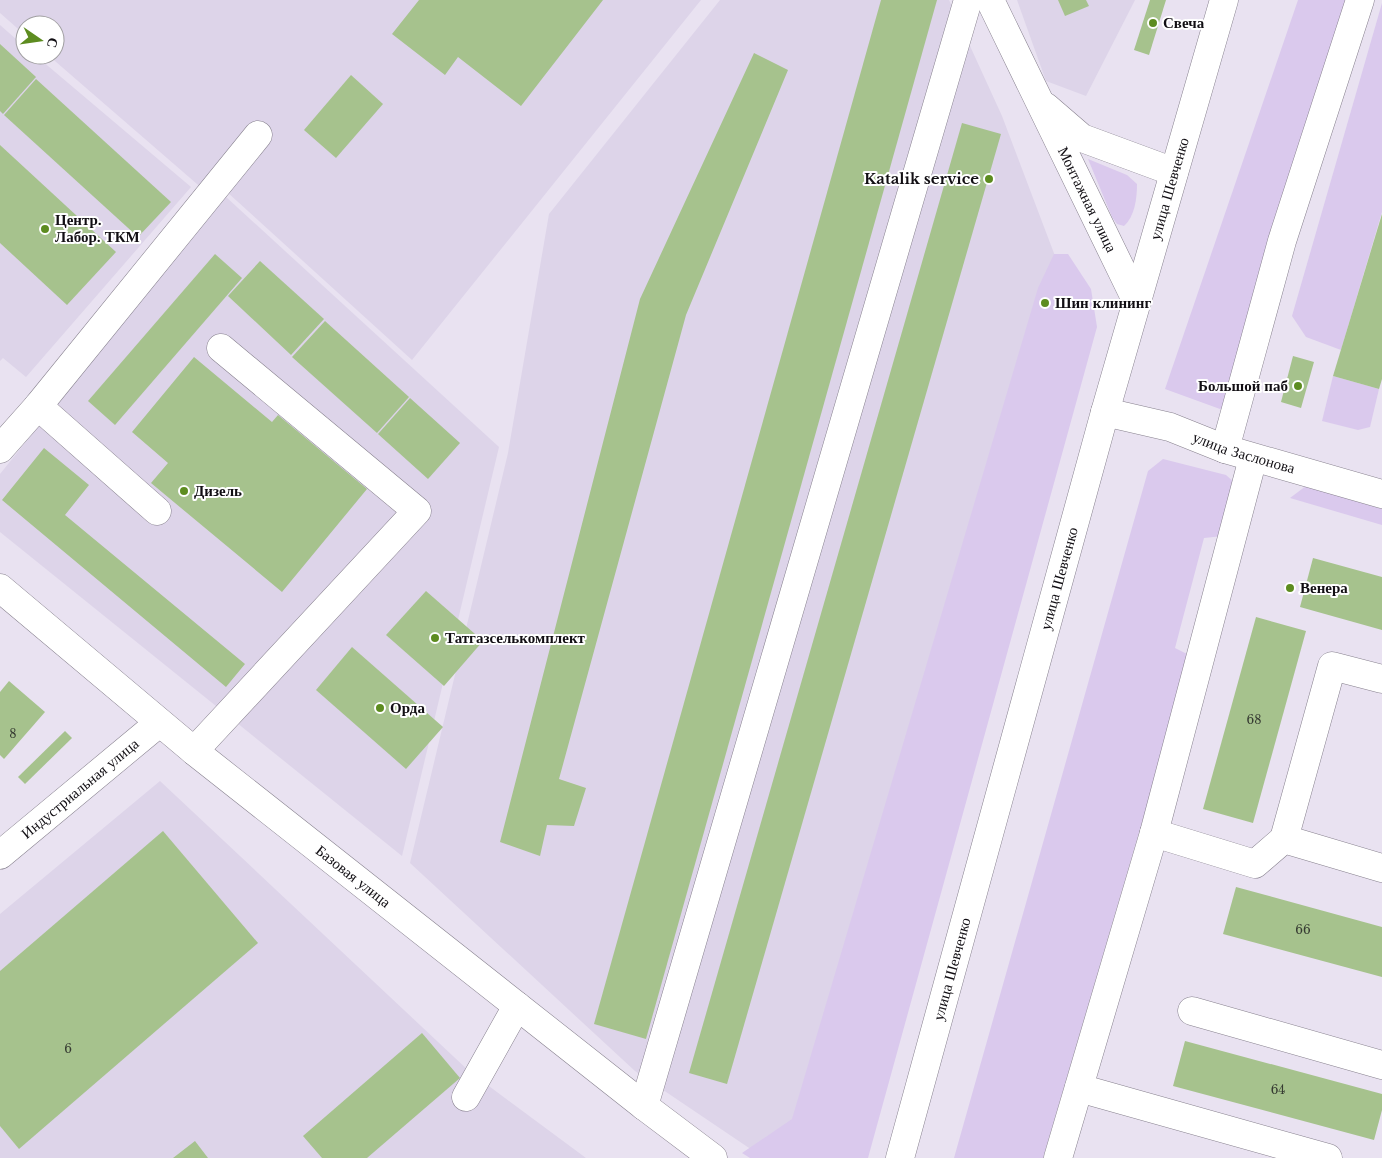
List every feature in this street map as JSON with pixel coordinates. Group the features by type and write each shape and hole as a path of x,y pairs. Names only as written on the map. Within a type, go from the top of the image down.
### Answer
{"street":[{"path":"644,1106 968,0"},
{"name":"Монтажная улица","path":"990,0 1037,100 1137,302"},
{"name":"улица Шевченко","path":"900,1158 1105,412 1224,0"},
{"path":"1225,449 1282,241 1360,0"},
{"name":"Монтажная улица","path":"1037,100 1082,138 1174,172"},
{"path":"0,449 38,406 258,136"},
{"path":"194,751 417,511 221,348"},
{"path":"38,406 157,510"},
{"name":"улица Заслонова","path":"1105,412 1170,427 1253,458 1382,494"},
{"path":"1058,1158 1154,834 1253,458"},
{"name":"Базовая улица","path":"0,588 158,723 644,1106 703,1155"},
{"path":"1154,834 1255,864 1284,839 1332,666 1382,679"},
{"name":"Индустриальная улица","path":"0,855 158,723"},
{"path":"1284,839 1382,868"},
{"path":"466,1097 517,1006"},
{"path":"1192,1012 1382,1065"},
{"path":"1080,1088 1328,1158"}],"shaded area":[{"path":"0,0 701,0 412,360 227,192 212,197 60,65 65,65 65,15 15,15 15,26 0,13"},
{"path":"720,0 949,0 1002,116 1063,277 803,1139 755,1152 635,1071 410,863 508,453 549,214"},
{"path":"1017,0 1135,0 1086,96 1046,81"},
{"path":"1298,0 1353,0 1231,413 1165,389"},
{"path":"1382,3 1382,212 1341,350 1306,337 1292,316"},
{"name":"Центр. Лабор. ТКМ","path":"0,25 15,38 15,65 47,65 191,187 26,377 3,358 0,361"},
{"path":"1088,159 1127,175 1137,184 1133,212 1124,226 1117,224 1112,217"},
{"path":"225,196 499,447 402,856 0,532 0,474"},
{"path":"1054,254 1068,254 1091,289 1097,327 868,1158 750,1158 742,1153 792,1119 1038,288"},
{"path":"1333,376 1379,389 1370,427 1358,430 1322,421"},
{"path":"1163,459 1226,475 1235,483 1223,536 1204,538 1175,648 1191,656 1043,1158 954,1158 1148,471"},
{"path":"1306,486 1382,509 1382,525 1290,498"},
{"path":"160,781 470,1072 586,1158 0,1158 0,914"}],"building":[{"path":"419,0 603,0 521,106 458,57 445,75 392,34"},
{"path":"881,0 937,0 646,1039 594,1024"},
{"path":"1058,0 1086,0 1089,6 1065,16"},
{"path":"1150,0 1166,0 1149,55 1134,50"},
{"path":"0,44 15,58 15,65 23,65 36,77 3,114 0,111"},
{"path":"754,53 788,70 686,315 559,779 586,788 574,826 547,825 540,856 500,842 640,299"},
{"path":"351,75 383,104 336,158 304,130"},
{"path":"36,79 171,202 138,237 4,115"},
{"path":"962,123 1001,134 727,1084 689,1073"},
{"name":"Центр. Лабор. ТКМ","path":"0,145 116,252 67,305 0,243"},
{"path":"1382,214 1382,379 1379,389 1333,376"},
{"path":"215,254 242,278 115,425 88,401"},
{"path":"260,261 324,319 291,355 228,296"},
{"path":"325,321 409,397 377,433 292,357"},
{"path":"1293,356 1314,362 1301,408 1281,402"},
{"path":"194,357 272,422 278,415 367,489 282,592 151,483 168,463 132,432"},
{"path":"410,398 460,443 428,479 378,434"},
{"path":"44,448 89,485 65,515 245,664 226,687 2,500"},
{"path":"1313,558 1382,577 1382,630 1300,607"},
{"name":"Татгазселькомплект","path":"426,591 483,641 444,686 386,635"},
{"path":"1256,617 1306,631 1253,823 1203,809"},
{"path":"352,647 443,727 406,769 316,690"},
{"path":"9,681 45,712 4,759 0,755 0,692"},
{"path":"65,731 72,738 25,784 18,777"},
{"path":"163,831 258,943 19,1149 0,1126 0,971"},
{"path":"1236,887 1382,927 1382,977 1223,934"},
{"path":"422,1033 460,1078 367,1158 322,1158 303,1136"},
{"path":"1185,1041 1382,1094 1382,1110 1374,1140 1173,1086"},
{"path":"195,1141 208,1158 173,1158"}],"place":[{"name":"Свеча","path":"1153,23"},
{"name":"Katalik service","path":"989,179"},
{"name":"Центр. Лабор. ТКМ","path":"45,229"},
{"name":"Шин клининг","path":"1045,303"},
{"name":"Большой паб","path":"1298,386"},
{"name":"Дизель","path":"184,491"},
{"name":"Венера","path":"1290,588"},
{"name":"Татгазселькомплект","path":"435,638"},
{"name":"Орда","path":"380,708"}]}
